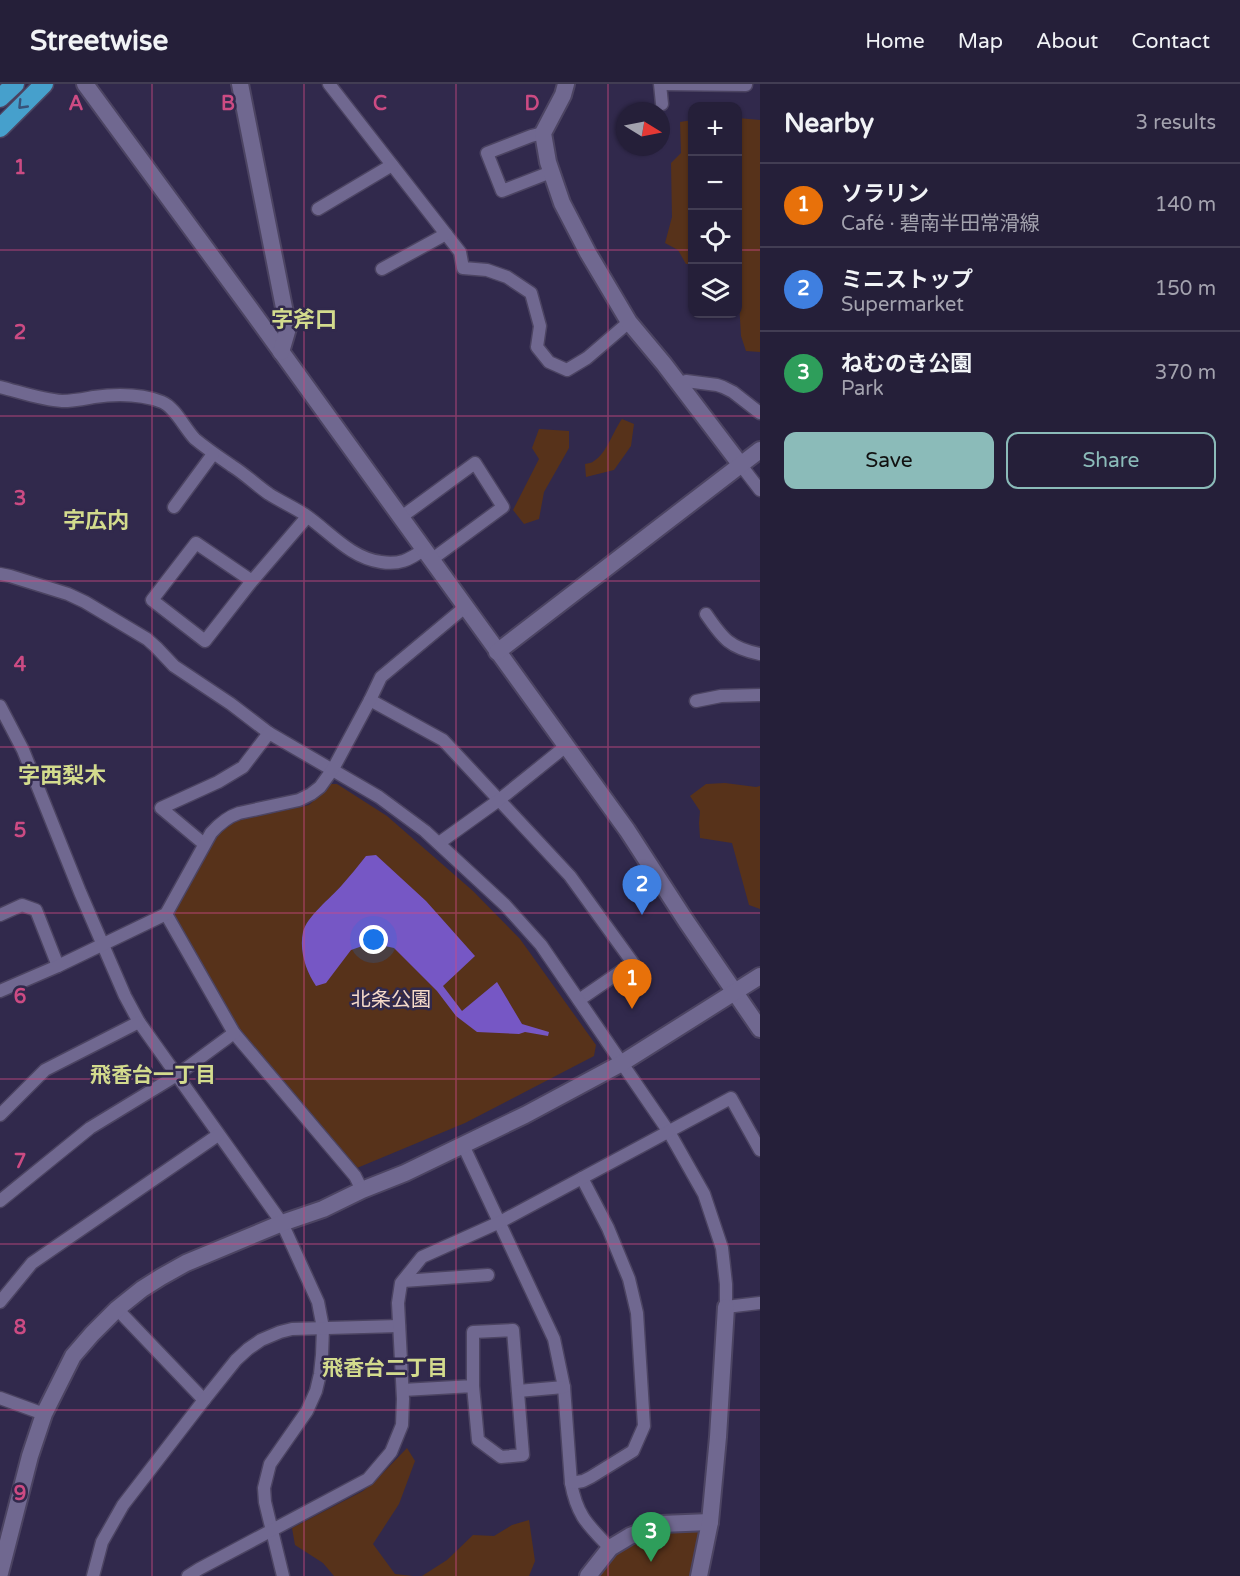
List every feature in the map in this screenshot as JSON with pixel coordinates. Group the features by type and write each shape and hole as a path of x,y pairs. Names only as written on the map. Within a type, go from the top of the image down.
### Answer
{"highway":[{"path":"0,98 15,84"},
{"path":"0,128 44,84"}],"street":[{"path":"86,84 627,830 760,1029"},
{"path":"240,84 288,328 281,352"},
{"path":"330,84 460,252 463,268 487,270 507,277 531,293 540,326 537,347 549,362 567,370 587,358 629,322"},
{"path":"566,84 563,95 543,133 548,162 562,203 588,253 629,322 760,490"},
{"path":"662,102 662,84 746,84"},
{"path":"543,133 487,153 502,191 551,172"},
{"path":"318,209 392,165"},
{"path":"382,269 446,234"},
{"path":"680,385 686,381 723,387 760,413"},
{"path":"0,387 59,401 77,401 104,396 132,396 165,402 193,437 213,454 268,493 308,517 342,544 371,560 397,562 427,555 503,507 475,463 400,518"},
{"path":"497,652 760,450"},
{"path":"174,507 213,454"},
{"path":"252,581 196,543 152,600 205,641 252,581 308,517"},
{"path":"0,574 68,594 86,602 147,639 174,666 269,733 379,797 439,843 518,917 541,945 669,1132 704,1194 722,1248 726,1308 718,1437 710,1522 699,1576"},
{"path":"0,991 166,914 204,844 218,824 231,816 299,800 320,787 333,769 381,677 465,607"},
{"path":"706,614 725,639 746,651 760,654"},
{"path":"696,701 721,696 760,695"},
{"path":"370,700 443,740 570,876 633,963 579,1000"},
{"path":"0,706 22,750 125,996 139,1022 282,1223 318,1302 323,1328 320,1374 316,1391 306,1411 270,1464 264,1488 265,1503 283,1576"},
{"path":"204,844 161,808 218,782 243,767 269,733"},
{"path":"439,843 499,800 566,746"},
{"path":"0,915 22,905 36,910 58,966"},
{"path":"166,914 234,1034 355,1176 362,1190"},
{"path":"0,1573 30,1456 44,1414 73,1356 117,1309 152,1283 186,1263 282,1223 323,1209 525,1116 622,1063 760,976"},
{"path":"0,1115 45,1070 139,1022"},
{"path":"0,1202 90,1128 177,1074 234,1034"},
{"path":"188,1576 368,1479 391,1452 402,1425 403,1390 398,1303 403,1281 422,1257 500,1222 731,1098 760,1150"},
{"path":"0,1302 32,1263 218,1135"},
{"path":"463,1145 554,1340 564,1387 573,1497 584,1520 610,1548"},
{"path":"571,1484 591,1478 633,1451 644,1426 637,1313 629,1279 608,1228 582,1178"},
{"path":"403,1281 488,1275"},
{"path":"726,1308 760,1304"},
{"path":"117,1309 204,1400"},
{"path":"93,1576 102,1542 123,1505 236,1360 261,1340 292,1329 399,1326"},
{"path":"513,1330 523,1455 501,1457 478,1440 474,1386 473,1332 513,1330"},
{"path":"403,1390 474,1386"},
{"path":"518,1391 564,1387"},
{"path":"0,1398 44,1414"},
{"path":"588,1576 610,1548 630,1536 661,1524 710,1522"}],"green space":[{"path":"742,118 760,120 760,352 746,351 741,336"},
{"path":"688,121 688,264 678,250 665,243 672,217 671,163 681,153 680,122"},
{"path":"622,419 634,424 631,446 614,470 586,477 585,464 593,462 603,453"},
{"path":"539,429 569,431 569,448 544,492 539,519 524,524 513,510 539,459 532,448"},
{"name":"北条公園","path":"331,784 337,784 387,816 473,891 520,939 596,1045 594,1056 465,1123 357,1168 239,1030 173,913 217,834 236,821 309,805"},
{"path":"706,784 760,786 760,909 749,905 732,843 700,838 700,811 690,796"},
{"path":"407,1448 415,1461 399,1504 373,1544 395,1574 413,1576 334,1576 323,1563 295,1545 292,1528 363,1491"},
{"path":"529,1520 535,1561 529,1576 422,1576 447,1560 473,1535 494,1536 512,1525"},
{"path":"710,1522 699,1576 588,1576 630,1536"}],"shaded area":[{"path":"376,855 426,901 475,956 443,986 462,1011 497,982 522,1024 549,1032 548,1036 525,1032 519,1034 477,1032 456,1016 437,991 394,948 371,943 351,950 326,983 316,986 306,967 303,953 302,939 305,926 366,856"}],"place":[{"name":"ミニストップ","path":"642,915"},
{"name":"ソラリン","path":"632,1009"},
{"name":"ねむのき公園","path":"651,1562"}],"district":[{"name":"字斧口","path":"304,320"},
{"name":"字広内","path":"96,521"},
{"name":"字西梨木","path":"62,776"},
{"name":"飛香台一丁目","path":"153,1075"},
{"name":"飛香台二丁目","path":"385,1368"}]}
